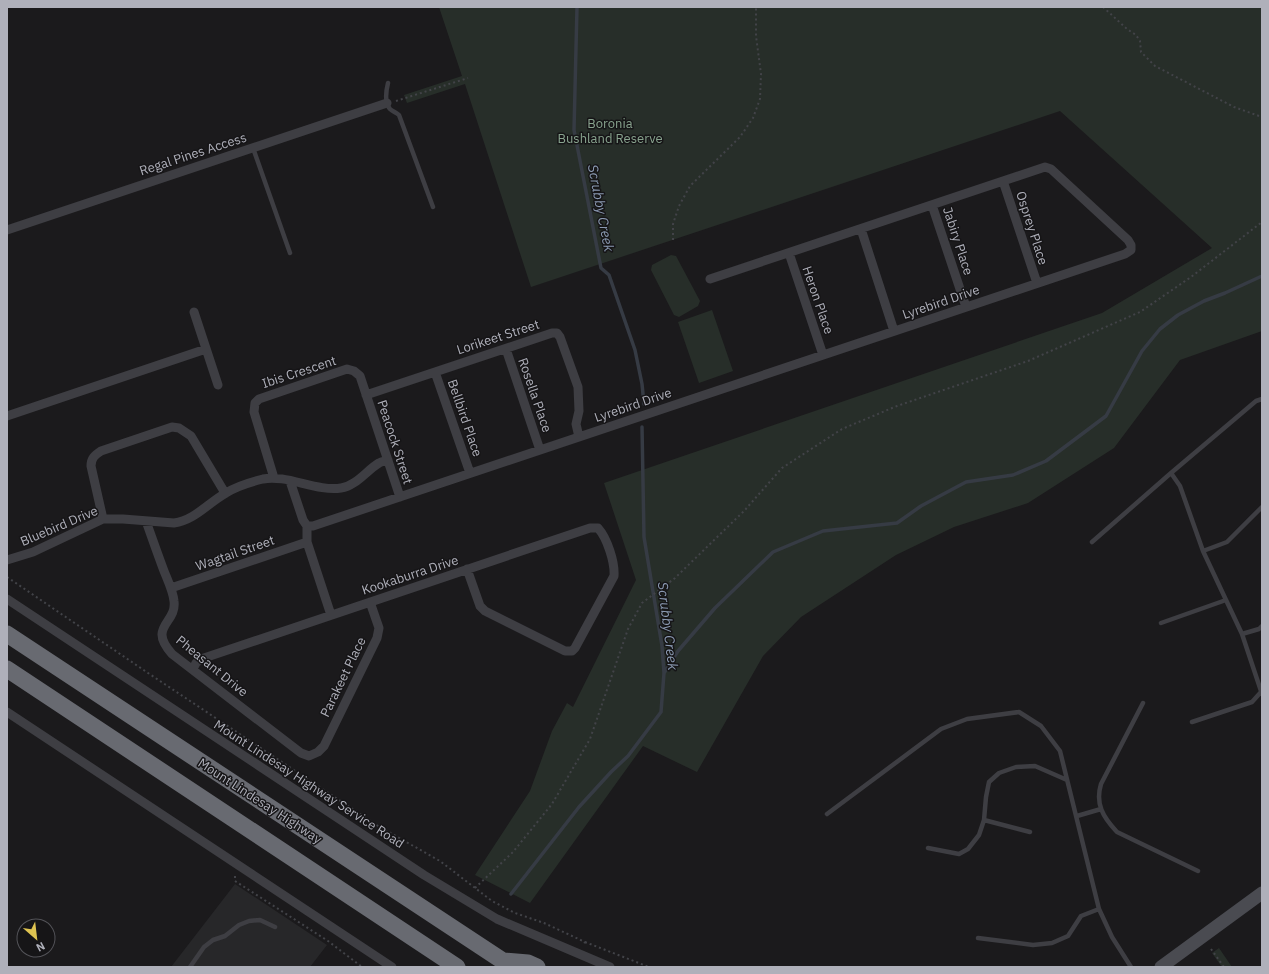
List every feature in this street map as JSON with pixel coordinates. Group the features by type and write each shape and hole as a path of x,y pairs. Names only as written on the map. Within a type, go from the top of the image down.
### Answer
{"highway":[{"name":"Mount Lindesay Highway","path":"7,634 508,964"},
{"path":"7,669 457,967"},
{"path":"508,964 528,962 537,967"}],"street":[{"name":"Regal Pines Access","path":"7,230 387,103"},
{"name":"Lyrebird Drive","path":"307,526 313,526 1125,254 1131,250 1131,245 1122,234 1048,167 1045,167 710,279"},
{"name":"Osprey Place","path":"1003,181 1037,283"},
{"name":"Jabiry Place","path":"932,205 966,307"},
{"path":"861,229 894,331"},
{"name":"Heron Place","path":"789,253 823,355"},
{"path":"194,312 218,385"},
{"name":"Lorikeet Street","path":"366,395 552,333 557,333 560,337 578,387 579,411 576,424 579,437"},
{"path":"7,416 206,349"},
{"name":"Rosella Place","path":"506,349 540,450"},
{"name":"Ibis Crescent","path":"274,478 254,412 255,403 259,399 347,369 354,371 360,376 366,395"},
{"name":"Bellbird Place","path":"435,372 470,473"},
{"name":"Peacock Street","path":"366,395 400,497"},
{"path":"103,519 91,460 101,451 172,427 179,428 191,436 225,493"},
{"name":"Bluebird Drive","path":"7,560 33,552 103,519 123,519 146,522 182,522 191,518 225,493 240,486 264,479 274,478 332,489 343,488 379,463 388,460"},
{"path":"290,481 303,520 307,526 306,542 331,615"},
{"name":"Pheasant Drive","path":"146,522 171,588 174,602 172,613 164,626 162,636 165,646 172,654 301,753 310,756"},
{"name":"Kookaburra Drive","path":"193,669 196,663 201,659 590,528 598,528 604,534 614,568 614,576 575,648 568,652 485,611 480,606 468,570"},
{"name":"Wagtail Street","path":"171,588 306,542"},
{"name":"Mount Lindesay Highway Service Road","path":"7,600 424,875 471,904 515,927 610,967"},
{"name":"Parakeet Place","path":"310,756 318,752 324,746 377,638 379,628 370,602"},
{"path":"7,712 236,863 387,966"},
{"path":"1160,967 1262,893"}],"lane":[{"path":"388,83 386,94 387,103 390,110 399,114 433,207"},
{"path":"253,148 290,253"},
{"path":"1092,542 1256,401 1262,398"},
{"path":"1171,473 1180,486 1203,551 1242,634 1261,693 1252,702 1192,722"},
{"path":"1203,551 1227,542 1262,507"},
{"path":"1161,623 1226,600"},
{"path":"1242,634 1262,626"},
{"path":"1143,703 1101,784 1098,793 1101,809 1117,832 1198,871"},
{"path":"827,814 940,729 967,719 1019,712 1041,726 1060,751 1099,909 1112,937 1131,967"},
{"path":"928,848 959,854 968,850 979,835 984,820 989,782 1000,773 1016,767 1035,766 1067,780"},
{"path":"1077,816 1101,809"},
{"path":"984,820 1030,832"},
{"path":"978,938 1034,945 1052,943 1068,936 1081,916 1099,909"},
{"path":"190,967 204,947 213,940 225,936 239,925 249,921 260,920 275,927"}],"path":[{"path":"673,240 673,224 679,206 690,186 740,137 753,118 760,99 761,74 756,36 756,7"},
{"path":"1103,7 1127,29 1136,35 1140,41 1142,52 1155,66 1234,107 1262,117"},
{"path":"387,103 400,101 468,78"},
{"path":"7,577 125,658 378,826 440,861 475,888 513,852 552,804 590,738 628,629 642,603 675,578 744,511 782,468 842,429 897,406 1028,361 1140,312 1191,277 1262,222"},
{"path":"236,863 235,881 328,941 362,967"},
{"path":"585,942 649,967"},
{"path":"1212,949 1224,967"}],"shaded area":[{"path":"235,884 327,945 310,967 171,967"}],"green space":[{"name":"Boronia Bushland Reserve","path":"439,7 1262,7 1262,331 1180,360 1114,448 1028,503 954,527 896,555 801,617 763,656 697,772 643,746 530,903 475,875 530,791 552,731 567,703 573,707 636,580 604,483 1102,313 1212,248 1060,111 531,287 465,84 407,103 404,95 462,76"},
{"path":"671,255 676,256 700,301 698,306 679,317 674,315 651,270 652,265"},
{"path":"712,310 733,371 699,383 678,322"},
{"path":"1219,948 1232,967 1222,967 1212,953"}],"waterway":[{"name":"Scrubby Creek","path":"577,7 574,130 601,268 609,275 635,350 642,384 644,404"},
{"path":"664,673 678,651 715,608 773,552 823,531 897,523 921,506 966,482 1013,475 1046,461 1106,416 1142,351 1160,329 1178,315 1204,301 1262,276"},
{"name":"Scrubby Creek","path":"511,894 579,807 628,756 661,712 664,673 662,646 644,537 642,427"}]}
